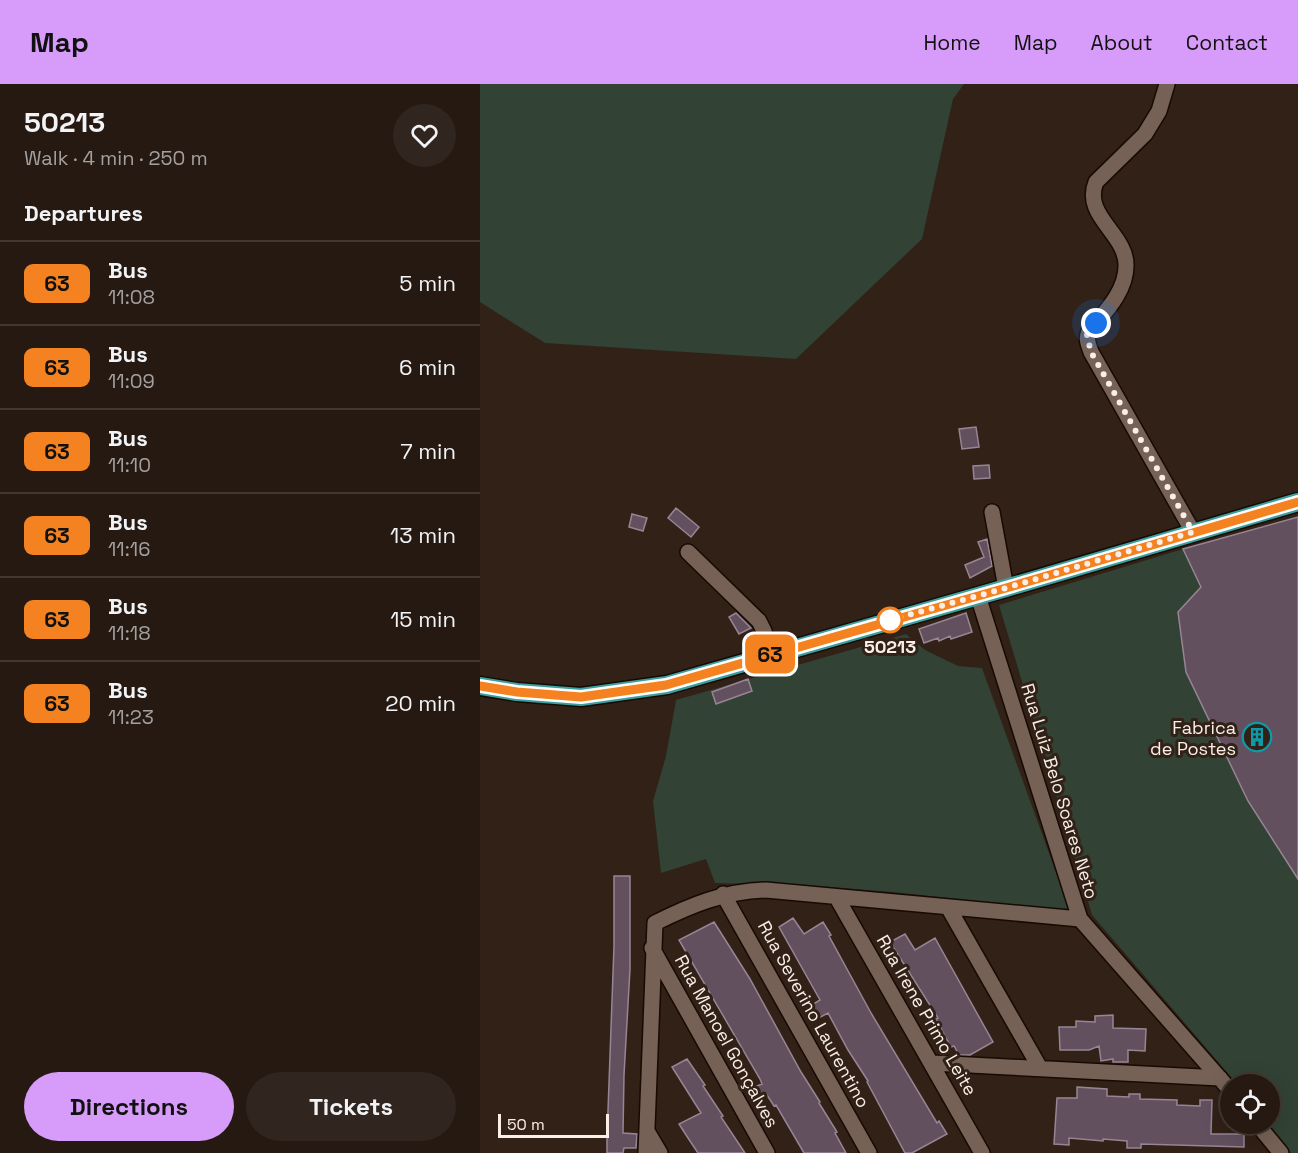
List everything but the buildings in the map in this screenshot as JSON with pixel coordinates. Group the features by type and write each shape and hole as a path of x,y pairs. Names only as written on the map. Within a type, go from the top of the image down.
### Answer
{"main road":[{"path":"480,686 517,692 581,697 666,685 1298,502"}],"street":[{"path":"1167,84 1159,111 1145,134 1096,182 1093,190 1101,218 1120,242 1126,266 1118,294 1091,328 1087,341 1091,352 1193,532"},
{"path":"992,512 1006,588"},
{"path":"688,552 759,621 770,654"},
{"name":"Rua Luiz Belo Soares Neto","path":"978,596 1080,919 1220,1078"},
{"path":"646,1153 652,948 655,923 690,905 723,894 766,890 1080,919"},
{"name":"Rua Severino Laurentino","path":"723,894 869,1153"},
{"name":"Rua Irene Primo Leite","path":"837,898 981,1153"},
{"path":"948,907 1040,1068"},
{"name":"Rua Manoel Gonçalves","path":"652,948 767,1153"},
{"path":"932,1063 1220,1078"},
{"path":"647,1131 660,1153"},
{"path":"1265,1134 1281,1153"}],"green space":[{"path":"480,84 964,84 953,99 922,239 796,359 545,343 480,302"},
{"path":"1183,549 1201,587 1178,612 1186,672 1248,801 1298,879 1298,1153 1291,1153 1275,1134 1280,1134 1280,1074 1228,1074 1092,915 999,605"},
{"path":"906,634 925,650 958,666 982,668 1070,911 892,892 802,885 715,883 706,859 661,873 653,801 666,756 676,700"}],"bus line":[{"name":"63","path":"480,686 517,692 581,697 666,685 1298,502"}],"place":[{"name":"50213","path":"890,620"},
{"name":"Fabrica de Postes","path":"1257,737"}],"route":[{"path":"890,620 1193,532 1091,352 1087,335 1096,323"}]}
